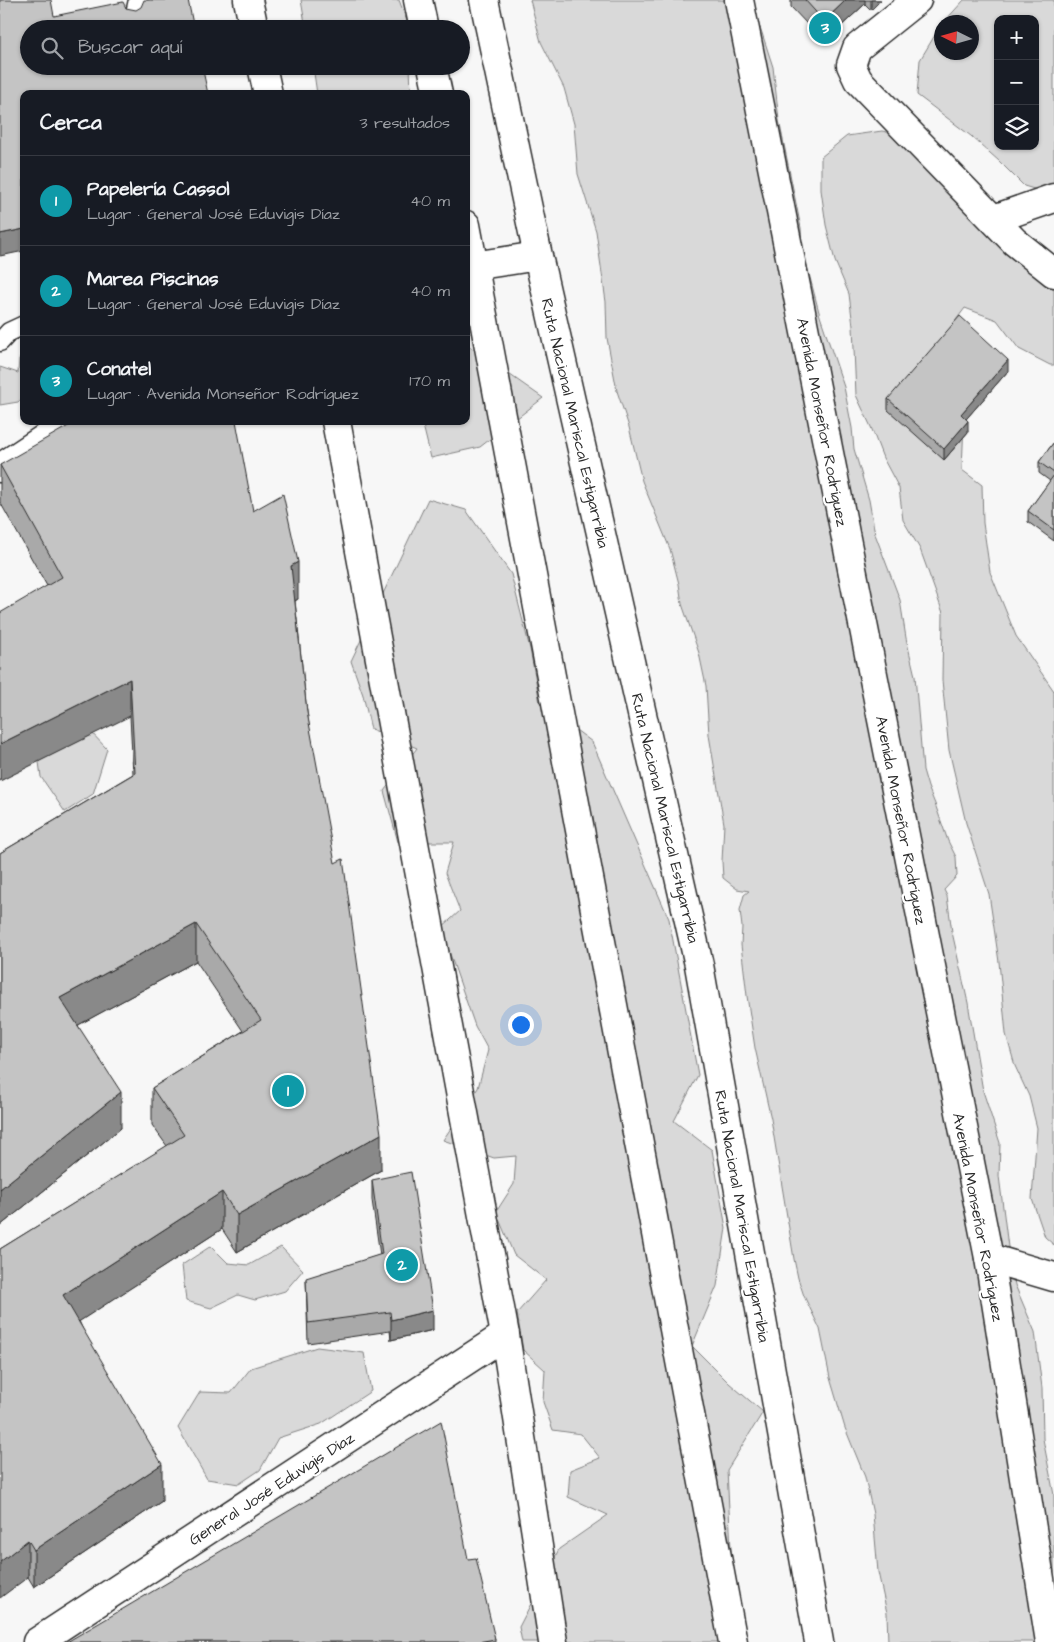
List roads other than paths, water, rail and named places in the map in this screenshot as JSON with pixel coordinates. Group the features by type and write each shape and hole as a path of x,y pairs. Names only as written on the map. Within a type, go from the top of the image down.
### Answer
{"main road":[{"path":"248,0 252,20"},
{"path":"418,0 422,20"},
{"name":"Ruta Nacional Mariscal Estigarribia","path":"484,0 538,256 699,965 819,1642"},
{"name":"Avenida Monseñor Rodríguez","path":"739,0 989,1258 1050,1642"},
{"path":"918,0 857,48 851,65 858,80 1016,242 1054,273"},
{"path":"264,75 267,90"},
{"path":"434,75 437,90"},
{"path":"994,219 1054,198"},
{"path":"538,256 471,267 733,1642"},
{"path":"0,468 65,425"},
{"path":"337,425 505,1335 553,1642"},
{"path":"989,1258 1054,1276"},
{"name":"General José Eduvigis Díaz","path":"37,1642 505,1335"}],"lane":[{"path":"133,20 138,0"},
{"path":"0,342 9,332 20,327"}],"place":[{"name":"Conatel","path":"825,28"},
{"name":"Papelería Cassol","path":"288,1091"},
{"name":"Marea Piscinas","path":"402,1265"}]}
